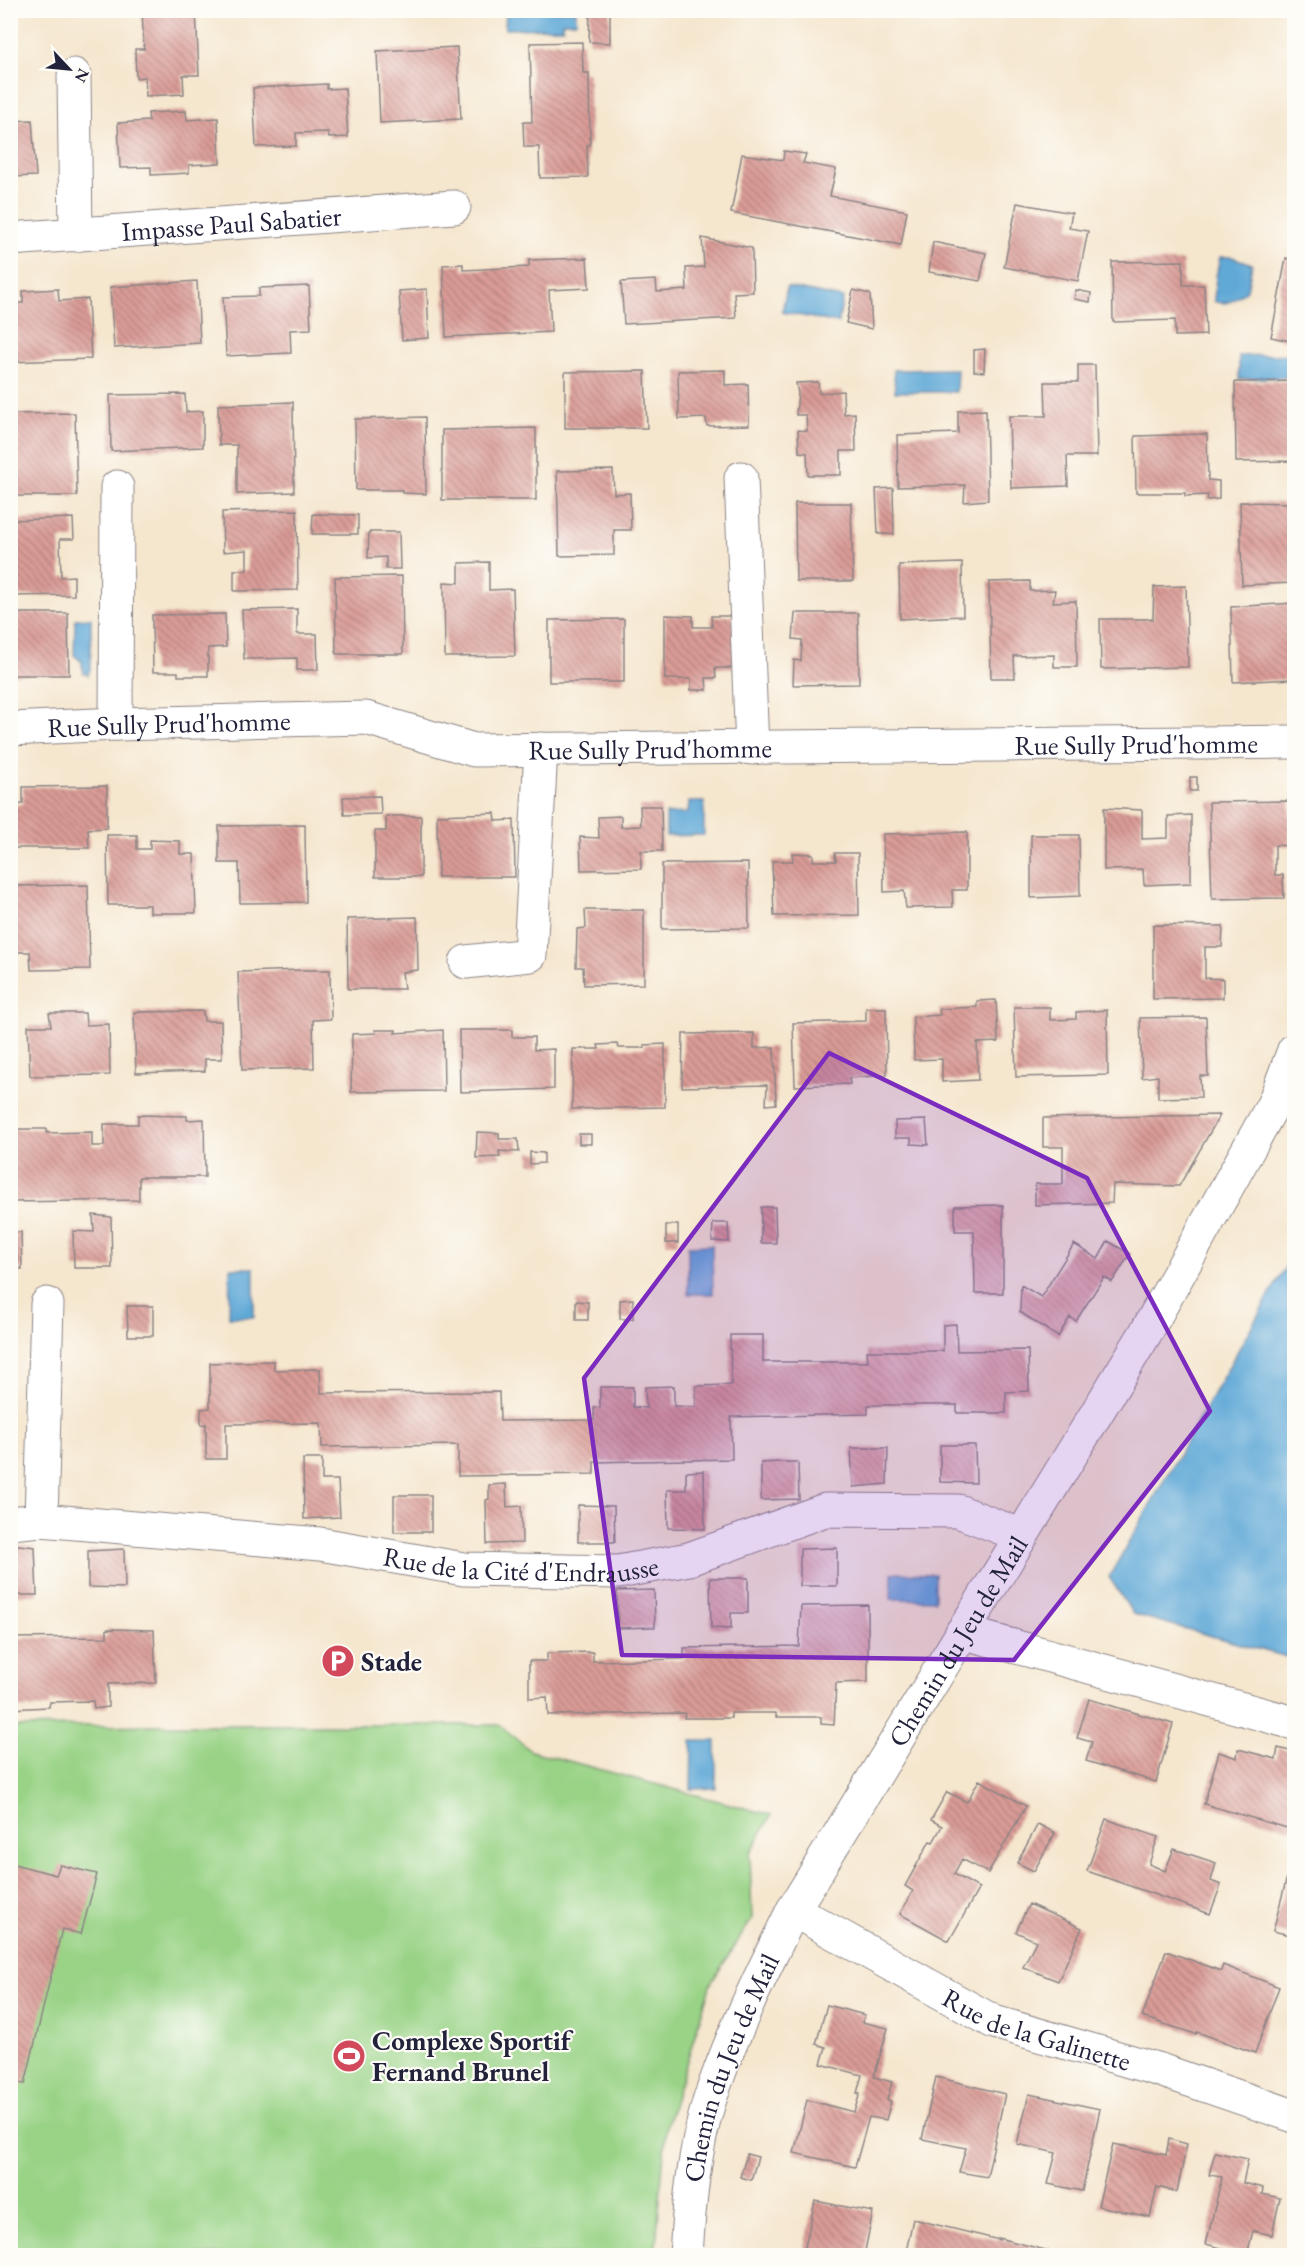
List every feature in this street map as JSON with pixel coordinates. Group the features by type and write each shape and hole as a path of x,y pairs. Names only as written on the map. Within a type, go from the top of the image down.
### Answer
{"street":[{"path":"74,75 76,235"},
{"name":"Impasse Paul Sabatier","path":"10,239 454,207"},
{"path":"741,478 752,748"},
{"path":"116,724 117,487"},
{"name":"Rue Sully Prud'homme","path":"10,729 366,718 474,750 1294,742"},
{"path":"466,962 530,955 541,749"},
{"name":"Chemin du Jeu de Mail","path":"686,2256 693,2173 708,2104 751,1995 793,1910 1020,1535 1148,1329 1274,1103 1294,1050"},
{"path":"26,1522 47,1304"},
{"name":"Rue de la Cité d'Endrausse","path":"26,1522 320,1545 464,1569 618,1572 689,1559 825,1510 958,1511 1020,1535"},
{"path":"962,1632 1294,1723"},
{"name":"Rue de la Galinette","path":"793,1910 994,2022 1160,2070 1294,2116"}],"highlighted area":[{"path":"829,1053 1087,1178 1210,1411 1014,1660 622,1655 584,1378"}],"green space":[{"name":"Complexe Sportif Fernand Brunel","path":"500,1725 531,1751 771,1815 750,1854 752,1919 711,1983 666,2129 655,2255 11,2255 10,1727"}],"water":[{"path":"506,11 576,11 576,22 563,22 563,28 505,29"},
{"path":"1220,257 1232,257 1252,264 1247,290 1232,301 1224,303 1214,301"},
{"path":"787,287 843,298 838,323 782,312"},
{"path":"1294,354 1294,377 1239,379 1239,356"},
{"path":"957,369 956,392 895,392 894,370"},
{"path":"91,618 91,666 88,675 83,673 82,662 74,655 75,619"},
{"path":"689,802 704,802 704,835 666,836 666,814 688,813"},
{"path":"712,1245 713,1294 688,1294 688,1246"},
{"path":"1294,1252 1294,1659 1133,1614 1109,1577"},
{"path":"230,1268 254,1268 254,1317 229,1317"},
{"path":"892,1573 935,1574 935,1600 891,1599"},
{"path":"692,1741 716,1741 716,1788 691,1789"}],"building":[{"path":"142,10 196,10 199,75 183,75 184,94 146,96 145,77 136,78 135,49 144,49"},
{"path":"590,10 610,10 610,43 589,42"},
{"path":"582,42 583,73 589,73 588,177 540,178 539,147 524,147 523,122 532,122 530,43"},
{"path":"457,47 461,119 380,123 377,51"},
{"path":"327,84 327,89 345,88 348,137 329,138 328,132 296,133 296,146 256,147 253,88"},
{"path":"186,111 187,120 218,118 220,163 189,165 189,173 151,175 151,167 120,168 118,123 149,121 148,113"},
{"path":"32,120 36,176 10,177 10,121"},
{"path":"784,151 806,154 803,163 836,169 830,196 907,211 901,245 731,213 742,154 783,160"},
{"path":"1017,203 1072,213 1069,228 1088,231 1078,281 1004,267"},
{"path":"702,238 752,248 753,292 734,293 736,318 624,324 621,282 656,280 657,292 687,290 686,268 704,267"},
{"path":"933,242 986,253 980,281 929,272"},
{"path":"587,258 589,288 549,290 551,332 446,337 443,265 463,264 463,270 529,267 529,260"},
{"path":"1286,258 1294,260 1294,342 1271,337"},
{"path":"1183,261 1183,285 1204,285 1206,335 1175,336 1175,320 1113,322 1112,262"},
{"path":"197,281 200,343 114,348 110,287"},
{"path":"309,286 311,329 290,330 291,353 226,356 223,297 259,296 259,288"},
{"path":"58,289 59,301 88,299 91,359 10,362 10,303 23,303 23,291"},
{"path":"427,289 429,338 402,340 399,291"},
{"path":"853,290 870,294 872,329 846,323"},
{"path":"1076,290 1091,293 1090,302 1074,299"},
{"path":"985,349 984,372 974,371 974,350"},
{"path":"1078,365 1095,365 1097,456 1067,456 1068,486 1011,488 1009,416 1046,416 1045,382 1078,382"},
{"path":"725,370 725,385 748,384 749,425 707,426 706,418 679,419 678,371"},
{"path":"645,371 647,428 565,428 565,372"},
{"path":"1294,381 1294,461 1236,462 1235,382"},
{"path":"818,382 819,393 843,391 844,414 855,413 856,451 841,451 841,475 808,475 807,453 799,452 798,430 807,431 806,415 796,415 798,393 796,383"},
{"path":"185,394 186,412 203,411 203,447 111,451 110,395"},
{"path":"293,402 294,492 237,494 237,445 219,445 218,405"},
{"path":"986,410 988,500 964,502 965,485 898,487 897,435 958,433 958,411"},
{"path":"75,413 77,496 10,496 10,414"},
{"path":"425,417 426,494 402,493 402,490 356,490 355,419"},
{"path":"536,428 536,500 442,500 442,430"},
{"path":"1207,434 1208,480 1219,481 1219,499 1207,500 1208,495 1185,496 1185,493 1136,493 1135,436"},
{"path":"613,470 614,494 630,493 631,530 614,530 614,555 559,556 557,471"},
{"path":"893,488 894,534 878,534 876,489"},
{"path":"1240,502 1294,503 1294,583 1242,585"},
{"path":"795,503 851,503 853,581 796,581"},
{"path":"297,510 298,590 234,591 234,570 247,570 247,550 223,552 222,512"},
{"path":"313,514 358,515 358,534 312,534"},
{"path":"73,518 74,539 60,539 61,577 74,576 74,595 10,596 10,520"},
{"path":"369,532 399,532 400,569 386,569 386,557 368,558"},
{"path":"489,562 489,590 513,589 515,656 445,657 444,582 459,583 459,563"},
{"path":"962,563 963,616 900,619 899,565"},
{"path":"402,576 403,654 336,654 335,577"},
{"path":"1030,581 1030,591 1055,590 1053,602 1076,601 1077,667 1054,667 1054,655 1014,656 1015,678 991,678 989,582"},
{"path":"1186,586 1188,667 1101,669 1100,619 1153,619 1154,587"},
{"path":"1294,603 1294,679 1233,682 1231,607"},
{"path":"297,609 297,634 317,634 318,670 297,670 297,658 244,659 242,610"},
{"path":"10,613 68,613 69,675 10,675"},
{"path":"795,613 858,613 859,684 793,685 794,660 801,661 802,640 793,639"},
{"path":"225,614 226,647 208,648 208,676 178,676 178,672 153,672 152,615"},
{"path":"665,615 693,616 693,627 712,627 711,616 734,616 736,668 715,668 716,678 706,678 707,690 691,690 691,679 665,679"},
{"path":"624,619 624,682 549,682 549,620"},
{"path":"1190,777 1197,777 1197,791 1190,791"},
{"path":"107,786 107,828 88,829 89,848 14,848 14,805 23,804 23,787"},
{"path":"380,796 381,814 344,815 343,797"},
{"path":"1290,801 1290,846 1275,845 1275,875 1283,875 1284,898 1212,899 1209,802"},
{"path":"640,806 661,806 662,851 641,851 641,869 581,870 580,837 599,838 598,817 621,816 621,827 641,826"},
{"path":"1104,808 1142,810 1142,839 1168,838 1168,816 1191,815 1191,883 1144,885 1143,869 1104,870"},
{"path":"495,813 496,821 514,820 515,877 438,877 437,815"},
{"path":"386,816 421,816 421,877 375,877 375,831 386,831"},
{"path":"305,825 306,902 240,903 239,863 219,863 219,826"},
{"path":"967,832 967,890 952,890 953,907 906,908 904,891 884,892 883,834"},
{"path":"107,835 137,835 137,849 150,849 150,840 180,841 180,854 194,854 196,913 150,913 150,905 108,905"},
{"path":"1031,835 1079,835 1080,896 1031,898"},
{"path":"792,853 813,854 813,861 836,861 835,853 858,853 859,915 774,916 772,861 793,861"},
{"path":"748,863 749,928 662,929 662,864"},
{"path":"88,885 90,969 31,970 30,952 14,952 13,886"},
{"path":"585,910 644,910 644,984 584,985 583,967 576,967 577,929 586,928"},
{"path":"417,917 418,970 402,972 404,989 348,989 347,919"},
{"path":"1153,925 1223,926 1222,947 1205,947 1205,978 1223,979 1223,998 1153,999"},
{"path":"330,970 331,1019 313,1020 314,1068 242,1070 238,972"},
{"path":"996,1000 998,1042 977,1043 978,1080 942,1082 942,1059 914,1060 913,1017 940,1015 939,1009 977,1007 977,1001"},
{"path":"1014,1007 1050,1007 1050,1020 1076,1019 1076,1012 1107,1010 1108,1075 1016,1077"},
{"path":"866,1008 886,1008 887,1075 849,1078 850,1084 795,1086 793,1023 866,1021"},
{"path":"203,1011 204,1021 221,1021 222,1059 205,1059 205,1071 136,1073 134,1012"},
{"path":"49,1013 85,1013 86,1025 109,1024 110,1075 30,1076 28,1026 51,1026"},
{"path":"1206,1017 1208,1076 1200,1076 1201,1097 1158,1098 1158,1076 1142,1078 1140,1018"},
{"path":"375,1030 396,1030 395,1033 443,1030 444,1091 351,1092 352,1034 376,1033"},
{"path":"459,1030 512,1030 512,1037 534,1037 534,1050 554,1049 554,1089 460,1092"},
{"path":"754,1033 754,1048 774,1047 776,1104 766,1105 767,1085 682,1087 683,1034"},
{"path":"617,1044 619,1048 645,1048 644,1045 665,1044 665,1107 572,1109 573,1049 599,1049 598,1045"},
{"path":"138,1115 187,1116 187,1120 204,1119 205,1177 139,1177 139,1200 10,1202 10,1129 47,1129 47,1133 92,1132 92,1146 104,1146 104,1124 138,1124"},
{"path":"1220,1115 1179,1186 1113,1184 1112,1203 1035,1205 1035,1184 1063,1184 1063,1147 1043,1147 1043,1118"},
{"path":"926,1120 928,1145 911,1144 911,1138 895,1138 895,1121"},
{"path":"477,1132 499,1133 499,1139 518,1139 519,1152 499,1151 500,1157 476,1158"},
{"path":"579,1134 591,1134 591,1144 579,1144"},
{"path":"530,1152 544,1153 544,1163 530,1164"},
{"path":"1003,1205 1003,1293 975,1293 974,1231 955,1231 955,1206"},
{"path":"761,1207 775,1207 776,1243 761,1243"},
{"path":"93,1215 111,1217 112,1268 74,1268 73,1231 94,1232"},
{"path":"713,1223 728,1223 729,1242 712,1241"},
{"path":"666,1225 678,1225 678,1243 666,1243"},
{"path":"10,1232 21,1232 22,1269 10,1268"},
{"path":"1108,1241 1130,1254 1112,1282 1104,1277 1076,1321 1070,1317 1058,1337 1020,1312 1021,1285 1041,1297 1074,1244 1098,1259"},
{"path":"633,1299 633,1319 620,1319 620,1300"},
{"path":"576,1301 588,1302 588,1320 576,1320"},
{"path":"127,1306 153,1306 153,1336 128,1336"},
{"path":"956,1324 957,1351 1028,1350 1029,1391 1006,1392 1006,1413 957,1413 957,1405 868,1405 868,1414 731,1417 732,1459 594,1462 594,1474 458,1476 458,1445 322,1447 321,1423 226,1424 226,1459 206,1459 206,1424 201,1425 201,1409 210,1408 210,1363 274,1361 274,1370 320,1369 321,1393 499,1392 500,1421 594,1420 594,1407 600,1408 600,1387 633,1387 633,1407 646,1408 645,1387 674,1386 674,1406 696,1407 696,1386 731,1385 730,1335 763,1335 763,1362 868,1362 867,1351 943,1351 943,1325"},
{"path":"940,1445 975,1445 976,1483 940,1482"},
{"path":"851,1448 888,1448 887,1484 853,1487"},
{"path":"303,1459 322,1459 322,1480 338,1480 340,1517 304,1519"},
{"path":"798,1462 799,1499 761,1500 761,1463"},
{"path":"704,1471 705,1529 668,1528 667,1490 686,1490 686,1472"},
{"path":"506,1484 507,1507 521,1506 522,1543 487,1544 486,1500 489,1499 489,1485"},
{"path":"394,1495 431,1495 431,1532 394,1532"},
{"path":"578,1505 614,1506 615,1542 578,1542"},
{"path":"10,1546 35,1547 37,1595 10,1595"},
{"path":"837,1548 837,1586 800,1586 800,1549"},
{"path":"124,1549 125,1588 88,1587 88,1551"},
{"path":"710,1578 748,1578 748,1613 731,1613 731,1629 711,1628"},
{"path":"654,1590 655,1627 618,1628 617,1591"},
{"path":"868,1605 868,1682 836,1683 834,1725 821,1724 821,1717 776,1717 776,1713 731,1713 731,1718 684,1718 685,1713 548,1715 547,1697 529,1698 529,1661 547,1661 547,1653 593,1652 593,1661 684,1659 684,1648 799,1646 801,1606"},
{"path":"107,1629 154,1630 156,1683 108,1684 108,1707 94,1709 93,1701 50,1702 49,1707 10,1709 10,1638 107,1637"},
{"path":"1089,1699 1173,1724 1156,1782 1086,1761 1092,1742 1077,1738"},
{"path":"1278,1748 1294,1752 1294,1774 1290,1789 1294,1790 1294,1830 1204,1804 1219,1752 1237,1758 1238,1749 1276,1759"},
{"path":"979,1780 1026,1806 988,1873 962,1859 954,1874 979,1888 949,1941 900,1914 913,1891 905,1886 930,1841 933,1842 942,1826 931,1820 947,1792 967,1802"},
{"path":"1106,1819 1158,1837 1149,1864 1165,1871 1174,1849 1216,1863 1211,1881 1221,1885 1210,1914 1087,1871"},
{"path":"1038,1824 1055,1833 1034,1871 1017,1863"},
{"path":"10,1863 56,1875 60,1865 97,1874 81,1934 62,1929 25,2084 10,2081"},
{"path":"1287,1877 1294,1879 1294,1946 1288,1944 1290,1935 1273,1931"},
{"path":"1029,1904 1082,1928 1058,1981 1023,1967 1036,1941 1016,1932"},
{"path":"1166,1951 1221,1971 1223,1965 1279,1987 1255,2053 1197,2032 1196,2034 1142,2017"},
{"path":"827,2005 865,2015 862,2022 888,2028 874,2077 892,2082 887,2100 891,2101 886,2120 869,2117 855,2167 794,2153 807,2100 854,2112 860,2093 857,2093 862,2075 821,2064 826,2047 816,2044"},
{"path":"936,2077 1005,2094 987,2177 959,2172 966,2148 922,2139"},
{"path":"1029,2094 1100,2109 1082,2191 1048,2184 1056,2153 1017,2144"},
{"path":"1169,2139 1187,2144 1177,2192 1157,2187 1150,2217 1098,2206 1113,2144 1166,2155"},
{"path":"1215,2152 1248,2159 1243,2183 1263,2188 1262,2194 1280,2198 1272,2235 1253,2231 1247,2255 1206,2244 1222,2177 1209,2175"},
{"path":"747,2154 758,2157 751,2180 740,2177"},
{"path":"815,2201 873,2212 864,2256 841,2253 840,2256 803,2256"},
{"path":"913,2219 999,2240 998,2238 1069,2256 905,2256"}],"place":[{"name":"Stade","path":"338,1661"},
{"name":"Complexe Sportif Fernand Brunel","path":"349,2056"}]}
